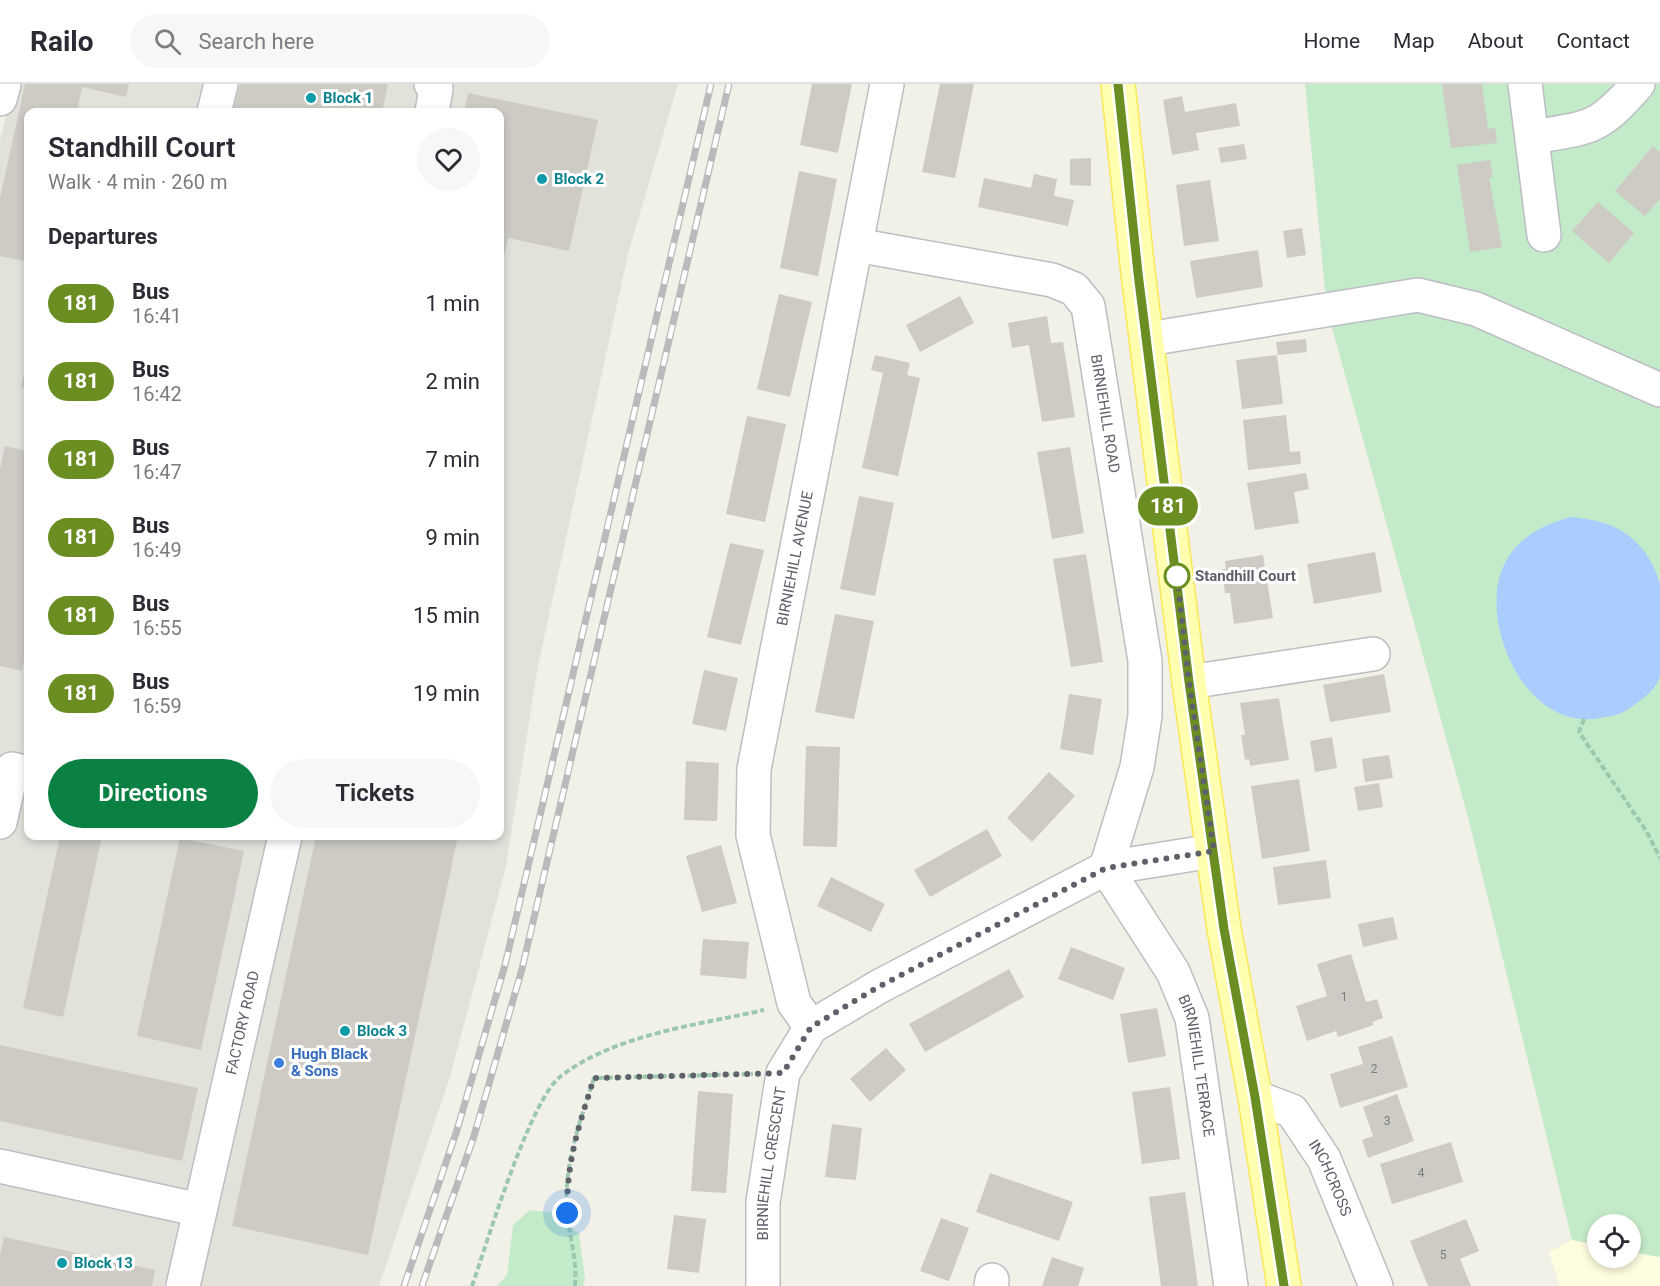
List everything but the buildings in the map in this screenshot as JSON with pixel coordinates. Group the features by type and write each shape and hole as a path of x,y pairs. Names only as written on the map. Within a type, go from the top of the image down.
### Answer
{"main road":[{"path":"1118,84 1138,273 1189,682 1224,929 1255,1097 1284,1286"}],"street":[{"path":"0,99 4,84"},
{"path":"215,108 221,84"},
{"path":"431,84 436,89 433,108"},
{"name":"BIRNIEHILL AVENUE","path":"802,1015 753,835 754,769 887,84"},
{"path":"1525,84 1544,235"},
{"path":"1533,137 1590,127 1611,114 1638,84"},
{"name":"BIRNIEHILL ROAD","path":"856,245 1052,280 1074,290 1088,306 1145,661 1145,716 1137,767 1106,868"},
{"path":"1148,339 1418,296 1476,309 1660,390"},
{"path":"1189,682 1373,654"},
{"path":"0,822 12,769 24,772"},
{"name":"FACTORY ROAD","path":"183,1286 284,840"},
{"name":"BIRNIEHILL CRESCENT","path":"763,1286 763,1202 783,1073 802,1015 880,986 1106,868 1214,851"},
{"name":"BIRNIEHILL TERRACE","path":"1106,868 1173,972 1192,1018 1231,1286"},
{"name":"INCHCROSS","path":"1255,1097 1292,1111 1324,1159 1376,1286"},
{"path":"0,1166 200,1210"}],"path":[{"path":"1584,719 1579,732 1640,822 1660,858"},
{"path":"472,1286 537,1107 560,1077 623,1042 802,1015"},
{"path":"575,1286 577,1262 567,1213 567,1173 574,1140 594,1078 783,1073"}],"shaded area":[{"path":"13,84 678,84 628,254 538,666 506,866 450,1077 379,1286 0,1286 0,141"},
{"path":"1572,1240 1587,1243 1587,1268 1641,1268 1641,1254 1660,1257 1660,1286 1560,1286 1549,1252"}],"green space":[{"path":"1305,84 1660,84 1660,1257 1641,1254 1641,1214 1587,1214 1587,1243 1572,1240 1468,817 1327,310"},
{"path":"530,1210 555,1213 579,1234 585,1279 583,1286 497,1286 507,1275 513,1225"}],"water":[{"path":"1572,517 1603,523 1628,535 1647,555 1660,584 1660,675 1656,685 1627,710 1600,718 1574,718 1550,708 1530,691 1514,668 1503,642 1497,615 1497,589 1509,555 1532,533 1552,523"}],"railway":[{"path":"404,1286 457,1130 505,965 711,84"},
{"path":"422,1286 474,1136 522,969 729,84"}],"bus line":[{"name":"181","path":"1118,84 1138,273 1151,361 1189,682 1224,929 1255,1097 1284,1286"}],"place":[{"name":"Block 1","path":"311,98"},
{"name":"Block 2","path":"542,179"},
{"name":"Standhill Court","path":"1177,576"},
{"name":"Block 3","path":"345,1031"},
{"name":"Hugh Black & Sons","path":"279,1063"},
{"name":"Block 13","path":"62,1263"}],"route":[{"path":"567,1213 567,1173 570,1157 594,1078 783,1073 811,1027 880,986 1106,868 1214,851 1189,682 1177,576"}]}
